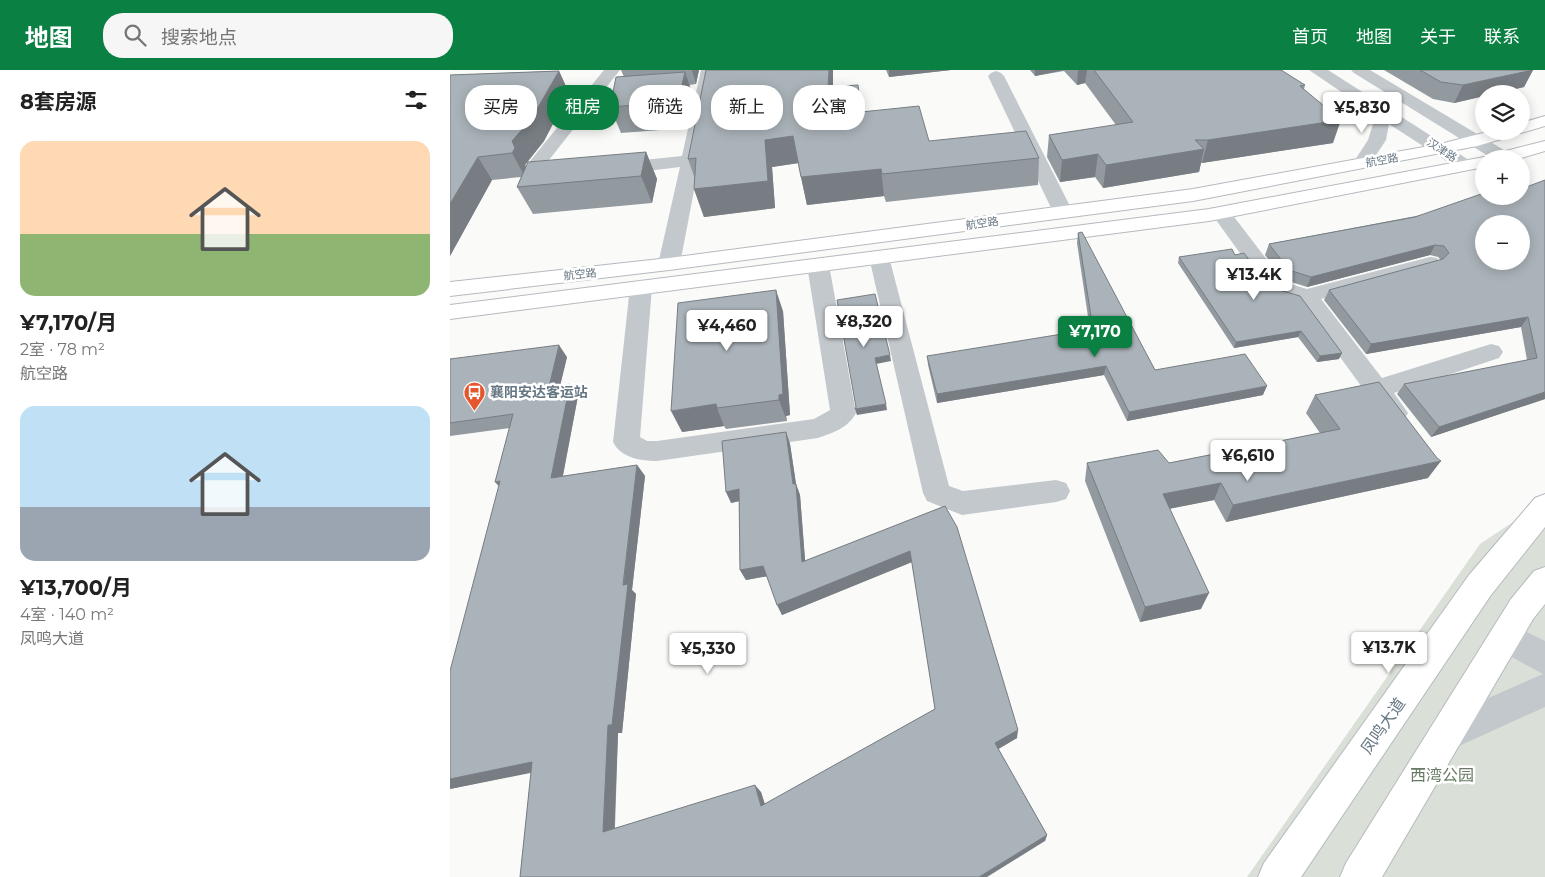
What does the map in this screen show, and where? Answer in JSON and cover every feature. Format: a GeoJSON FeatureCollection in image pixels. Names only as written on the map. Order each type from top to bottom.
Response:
{"type":"FeatureCollection","features":[{"type":"Feature","properties":{"kind":"main road"},"geometry":{"type":"LineString","coordinates":[[1530,125],[1545,121]]}},
{"type":"Feature","properties":{"kind":"main road","name":"航空路"},"geometry":{"type":"LineString","coordinates":[[450,289],[669,264],[1193,195],[1480,140]]}},
{"type":"Feature","properties":{"kind":"main road","name":"航空路"},"geometry":{"type":"LineString","coordinates":[[450,312],[1221,213],[1475,163]]}},
{"type":"Feature","properties":{"kind":"main road","name":"凤鸣大道"},"geometry":{"type":"LineString","coordinates":[[1278,877],[1480,585],[1545,506]]}},
{"type":"Feature","properties":{"kind":"main road"},"geometry":{"type":"LineString","coordinates":[[1360,877],[1522,609],[1545,582]]}},
{"type":"Feature","properties":{"kind":"street"},"geometry":{"type":"LineString","coordinates":[[600,85],[612,70]]}},
{"type":"Feature","properties":{"kind":"street"},"geometry":{"type":"LineString","coordinates":[[669,264],[709,70]]}},
{"type":"Feature","properties":{"kind":"street","name":"汉津路"},"geometry":{"type":"LineString","coordinates":[[1317,70],[1440,149],[1475,158]]}},
{"type":"Feature","properties":{"kind":"street","name":"汉津路"},"geometry":{"type":"LineString","coordinates":[[1359,70],[1477,141],[1482,150]]}},
{"type":"Feature","properties":{"kind":"street"},"geometry":{"type":"LineString","coordinates":[[996,76],[1063,212]]}},
{"type":"Feature","properties":{"kind":"street"},"geometry":{"type":"LineString","coordinates":[[701,90],[705,90]]}},
{"type":"Feature","properties":{"kind":"street"},"geometry":{"type":"LineString","coordinates":[[1410,101],[1456,118],[1475,120]]}},
{"type":"Feature","properties":{"kind":"street"},"geometry":{"type":"LineString","coordinates":[[1362,163],[1377,140],[1381,124],[1371,104]]}},
{"type":"Feature","properties":{"kind":"street"},"geometry":{"type":"LineString","coordinates":[[1530,122],[1545,121]]}},
{"type":"Feature","properties":{"kind":"street"},"geometry":{"type":"LineString","coordinates":[[564,130],[535,166],[543,174],[583,173]]}},
{"type":"Feature","properties":{"kind":"street"},"geometry":{"type":"LineString","coordinates":[[602,170],[691,160]]}},
{"type":"Feature","properties":{"kind":"street"},"geometry":{"type":"LineString","coordinates":[[1221,213],[1276,287],[1307,296],[1430,263]]}},
{"type":"Feature","properties":{"kind":"street"},"geometry":{"type":"LineString","coordinates":[[879,257],[936,493],[962,503],[1056,491]]}},
{"type":"Feature","properties":{"kind":"street"},"geometry":{"type":"LineString","coordinates":[[641,287],[626,442],[642,450],[657,451],[818,428],[834,421],[843,413],[818,265]]}},
{"type":"Feature","properties":{"kind":"street"},"geometry":{"type":"LineString","coordinates":[[1307,296],[1406,428]]}},
{"type":"Feature","properties":{"kind":"street"},"geometry":{"type":"LineString","coordinates":[[1377,389],[1491,352]]}},
{"type":"Feature","properties":{"kind":"street"},"geometry":{"type":"LineString","coordinates":[[1506,637],[1545,659]]}},
{"type":"Feature","properties":{"kind":"street"},"geometry":{"type":"LineString","coordinates":[[1448,733],[1545,690]]}},
{"type":"Feature","properties":{"kind":"green space","name":"西湾公园"},"geometry":{"type":"Polygon","coordinates":[[[1545,501],[1545,877],[1247,877],[1480,544],[1545,501]]]}},
{"type":"Feature","properties":{"kind":"building"},"geometry":{"type":"Polygon","coordinates":[[[706,70],[829,70],[828,85],[793,85],[793,130],[865,130],[865,112],[919,106],[929,141],[1026,131],[1039,158],[882,174],[881,169],[801,177],[793,136],[765,140],[768,181],[694,189],[696,158],[688,159],[694,130],[701,130],[701,95],[706,70]]]}},
{"type":"Feature","properties":{"kind":"building"},"geometry":{"type":"Polygon","coordinates":[[[1094,70],[1281,70],[1305,85],[1300,86],[1341,120],[1208,140],[1195,140],[1204,149],[1106,165],[1098,154],[1062,160],[1049,135],[1133,122],[1094,70]]]}},
{"type":"Feature","properties":{"kind":"building"},"geometry":{"type":"Polygon","coordinates":[[[1420,70],[1533,70],[1463,85],[1441,82],[1420,70]]]}},
{"type":"Feature","properties":{"kind":"building"},"geometry":{"type":"Polygon","coordinates":[[[559,71],[551,85],[547,85],[547,92],[537,109],[537,85],[465,85],[465,130],[522,130],[512,141],[515,148],[512,153],[478,157],[450,204],[450,75],[559,71]]]}},
{"type":"Feature","properties":{"kind":"building"},"geometry":{"type":"Polygon","coordinates":[[[685,72],[682,85],[629,85],[629,106],[619,106],[619,85],[614,85],[616,77],[685,72]]]}},
{"type":"Feature","properties":{"kind":"building"},"geometry":{"type":"Polygon","coordinates":[[[646,152],[641,176],[517,187],[528,162],[646,152]]]}},
{"type":"Feature","properties":{"kind":"building"},"geometry":{"type":"Polygon","coordinates":[[[1545,180],[1545,392],[1439,427],[1404,384],[1537,358],[1528,317],[1371,344],[1329,290],[1443,259],[1449,253],[1444,246],[1435,245],[1311,277],[1289,270],[1269,244],[1415,217],[1475,196],[1475,205],[1530,205],[1530,186],[1545,180]]]}},
{"type":"Feature","properties":{"kind":"building"},"geometry":{"type":"Polygon","coordinates":[[[1082,232],[1155,370],[1245,354],[1267,386],[1129,412],[1106,366],[937,394],[927,356],[1093,329],[1078,233],[1082,232]]]}},
{"type":"Feature","properties":{"kind":"building"},"geometry":{"type":"Polygon","coordinates":[[[1232,249],[1235,255],[1244,253],[1269,287],[1300,296],[1342,353],[1320,356],[1301,331],[1236,342],[1179,257],[1232,249]]]}},
{"type":"Feature","properties":{"kind":"building"},"geometry":{"type":"Polygon","coordinates":[[[776,290],[783,394],[779,395],[779,400],[717,408],[716,404],[671,411],[678,303],[776,290]]]}},
{"type":"Feature","properties":{"kind":"building"},"geometry":{"type":"Polygon","coordinates":[[[875,294],[890,355],[875,358],[886,404],[855,409],[837,300],[875,294]]]}},
{"type":"Feature","properties":{"kind":"building"},"geometry":{"type":"Polygon","coordinates":[[[559,345],[549,387],[570,384],[551,478],[637,465],[623,585],[628,584],[612,725],[608,725],[603,832],[755,785],[761,806],[935,709],[910,551],[777,605],[763,566],[740,570],[739,489],[726,492],[722,441],[786,432],[793,484],[796,484],[802,562],[945,506],[957,527],[1018,730],[995,743],[1047,835],[979,877],[520,877],[532,762],[450,779],[450,671],[500,481],[495,482],[513,414],[450,423],[450,359],[559,345]]]}},
{"type":"Feature","properties":{"kind":"building"},"geometry":{"type":"Polygon","coordinates":[[[1379,382],[1441,461],[1233,505],[1221,483],[1163,494],[1209,593],[1145,607],[1087,463],[1158,450],[1169,463],[1340,429],[1315,395],[1379,382]]]}},
{"type":"Feature","properties":{"kind":"place","name":"襄阳安达客运站"},"geometry":{"type":"Point","coordinates":[474,411]}}]}
